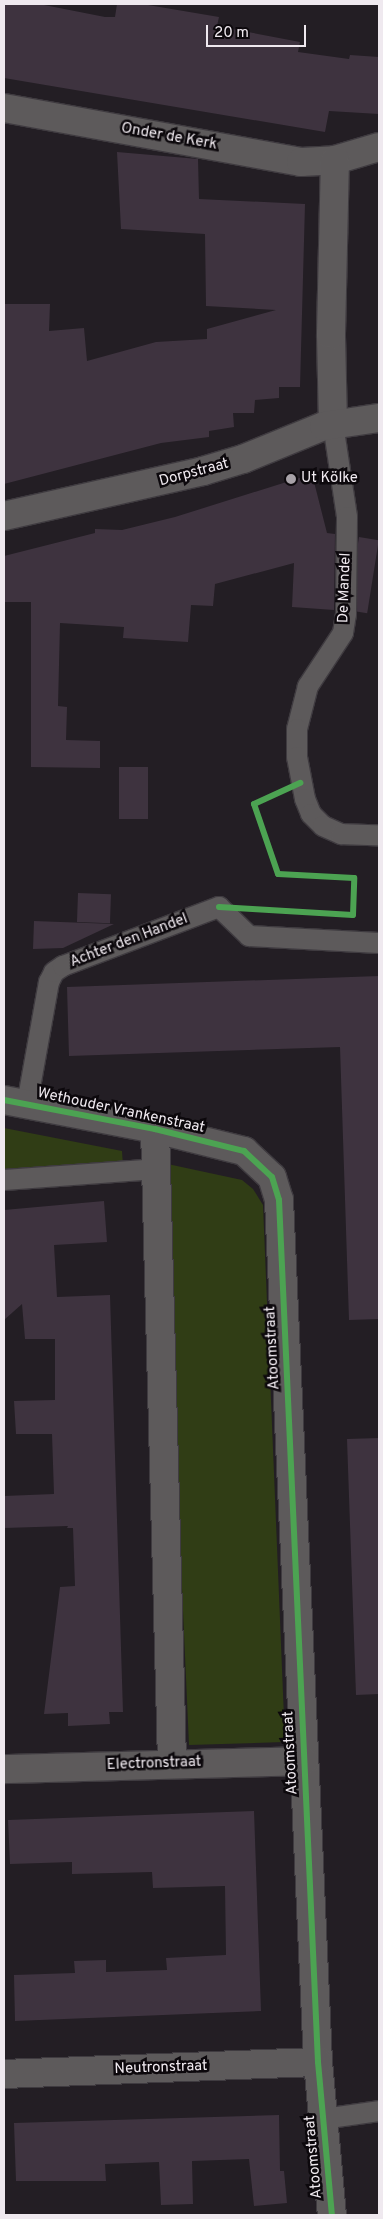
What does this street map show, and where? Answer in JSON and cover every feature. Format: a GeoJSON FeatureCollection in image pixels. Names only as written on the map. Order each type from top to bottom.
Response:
{"type":"FeatureCollection","features":[{"type":"Feature","properties":{"kind":"street","name":"Onder de Kerk"},"geometry":{"type":"LineString","coordinates":[[4,108],[301,162],[335,160],[379,147]]}},
{"type":"Feature","properties":{"kind":"street"},"geometry":{"type":"LineString","coordinates":[[333,424],[331,334],[335,160]]}},
{"type":"Feature","properties":{"kind":"street","name":"Dorpstraat"},"geometry":{"type":"LineString","coordinates":[[4,516],[203,471],[333,424],[379,418]]}},
{"type":"Feature","properties":{"kind":"street","name":"Wethouder Vrankenstraat"},"geometry":{"type":"LineString","coordinates":[[16,1102],[155,1129],[244,1151],[270,1180],[283,1288]]}},
{"type":"Feature","properties":{"kind":"street"},"geometry":{"type":"LineString","coordinates":[[155,1129],[172,1763]]}},
{"type":"Feature","properties":{"kind":"street","name":"Atoomstraat"},"geometry":{"type":"LineString","coordinates":[[283,1288],[318,2062],[332,2215]]}},
{"type":"Feature","properties":{"kind":"street","name":"Electronstraat"},"geometry":{"type":"LineString","coordinates":[[4,1769],[172,1763],[304,1761]]}},
{"type":"Feature","properties":{"kind":"street","name":"Neutronstraat"},"geometry":{"type":"LineString","coordinates":[[4,2074],[318,2062]]}},
{"type":"Feature","properties":{"kind":"lane","name":"De Mandel"},"geometry":{"type":"LineString","coordinates":[[333,424],[347,517],[346,614],[343,633],[308,686],[297,729],[297,757],[305,799],[311,814],[323,826],[341,834],[379,835]]}},
{"type":"Feature","properties":{"kind":"lane","name":"Achter den Handel"},"geometry":{"type":"LineString","coordinates":[[16,1102],[49,982],[54,972],[219,907],[249,936],[379,943]]}},
{"type":"Feature","properties":{"kind":"lane"},"geometry":{"type":"LineString","coordinates":[[4,1180],[156,1169]]}},
{"type":"Feature","properties":{"kind":"lane"},"geometry":{"type":"LineString","coordinates":[[323,2118],[379,2111]]}},
{"type":"Feature","properties":{"kind":"green space"},"geometry":{"type":"Polygon","coordinates":[[[4,1128],[122,1151],[123,1166],[4,1174],[4,1128]]]}},
{"type":"Feature","properties":{"kind":"green space"},"geometry":{"type":"Polygon","coordinates":[[[163,1163],[242,1180],[253,1189],[263,1205],[285,1742],[189,1745],[163,1163]]]}},
{"type":"Feature","properties":{"kind":"building"},"geometry":{"type":"Polygon","coordinates":[[[4,4],[39,4],[105,17],[115,17],[117,4],[142,4],[219,17],[217,26],[300,42],[298,52],[349,59],[350,55],[379,57],[379,114],[329,111],[325,132],[4,78],[4,4]]]}},
{"type":"Feature","properties":{"kind":"building"},"geometry":{"type":"Polygon","coordinates":[[[117,152],[198,159],[199,199],[305,204],[300,387],[279,387],[279,398],[255,400],[254,413],[233,413],[234,427],[209,431],[209,437],[161,443],[4,484],[4,304],[50,304],[49,331],[84,328],[87,361],[156,342],[207,339],[207,329],[276,310],[206,306],[205,234],[121,229],[117,152]]]}},
{"type":"Feature","properties":{"kind":"building"},"geometry":{"type":"Polygon","coordinates":[[[312,474],[327,533],[335,534],[334,610],[292,607],[294,563],[215,584],[213,606],[191,605],[188,642],[123,638],[124,627],[60,623],[58,706],[67,707],[66,740],[100,741],[100,768],[31,767],[31,602],[4,602],[4,556],[95,533],[95,529],[122,530],[175,517],[312,474]]]}},
{"type":"Feature","properties":{"kind":"building"},"geometry":{"type":"Polygon","coordinates":[[[359,537],[379,540],[367,613],[347,610],[359,537]]]}},
{"type":"Feature","properties":{"kind":"building"},"geometry":{"type":"Polygon","coordinates":[[[119,767],[148,767],[148,819],[119,819],[119,767]]]}},
{"type":"Feature","properties":{"kind":"building"},"geometry":{"type":"Polygon","coordinates":[[[78,893],[111,894],[110,923],[77,922],[78,893]]]}},
{"type":"Feature","properties":{"kind":"building"},"geometry":{"type":"Polygon","coordinates":[[[34,921],[114,924],[63,948],[33,949],[34,921]]]}},
{"type":"Feature","properties":{"kind":"building"},"geometry":{"type":"Polygon","coordinates":[[[379,976],[379,1319],[349,1320],[340,1047],[69,1056],[67,987],[379,976]]]}},
{"type":"Feature","properties":{"kind":"building"},"geometry":{"type":"Polygon","coordinates":[[[104,1201],[107,1242],[54,1245],[57,1297],[110,1295],[123,1712],[109,1712],[110,1724],[68,1726],[68,1713],[44,1714],[60,1587],[75,1586],[73,1528],[67,1528],[68,1526],[4,1528],[4,1496],[54,1494],[52,1434],[16,1434],[14,1401],[55,1400],[55,1339],[25,1339],[22,1304],[4,1320],[4,1210],[104,1201]]]}},
{"type":"Feature","properties":{"kind":"building"},"geometry":{"type":"Polygon","coordinates":[[[379,1438],[379,1694],[356,1695],[347,1439],[379,1438]]]}},
{"type":"Feature","properties":{"kind":"building"},"geometry":{"type":"Polygon","coordinates":[[[254,1811],[261,2011],[15,2021],[14,1975],[75,1973],[74,1961],[106,1960],[106,1972],[167,1970],[166,1958],[226,1955],[225,1886],[153,1888],[152,1872],[72,1874],[72,1862],[10,1864],[8,1820],[254,1811]]]}},
{"type":"Feature","properties":{"kind":"building"},"geometry":{"type":"Polygon","coordinates":[[[279,2115],[280,2171],[284,2171],[287,2203],[254,2206],[249,2159],[192,2161],[193,2204],[161,2205],[159,2162],[105,2164],[106,2181],[16,2181],[14,2123],[279,2115]]]}},
{"type":"Feature","properties":{"kind":"cycle path"},"geometry":{"type":"LineString","coordinates":[[219,907],[353,915],[354,878],[278,874],[254,804],[300,783]]}},
{"type":"Feature","properties":{"kind":"cycle path"},"geometry":{"type":"LineString","coordinates":[[4,1100],[155,1129],[244,1151],[272,1177],[279,1200],[318,2062],[332,2215]]}},
{"type":"Feature","properties":{"kind":"place","name":"Ut Kölke"},"geometry":{"type":"Point","coordinates":[291,479]}}]}
